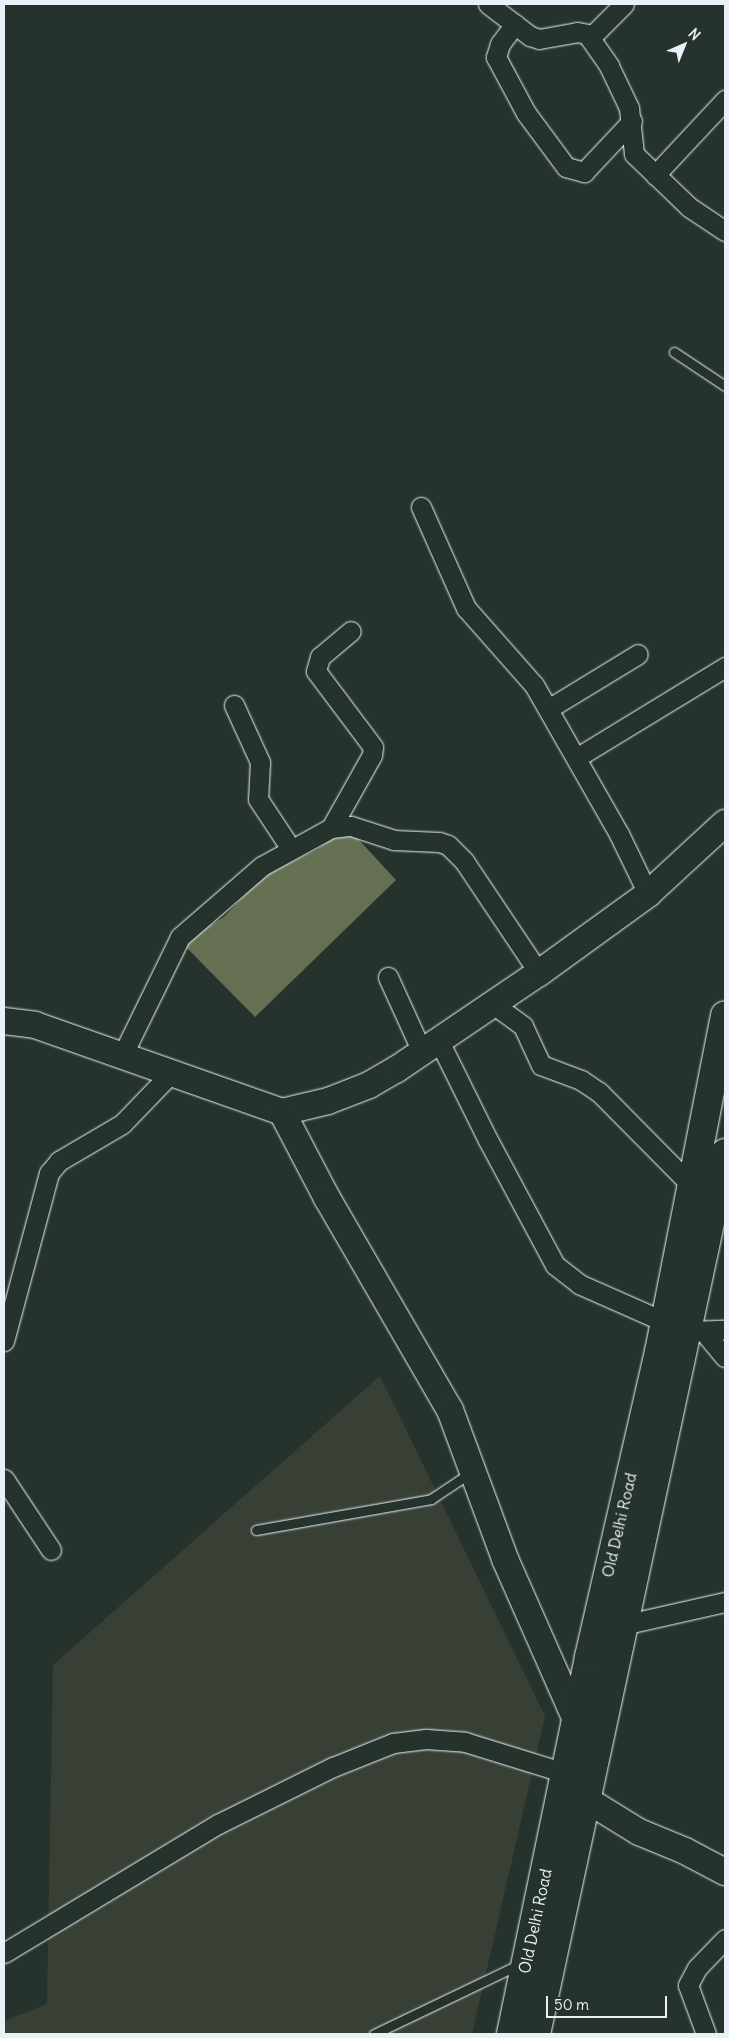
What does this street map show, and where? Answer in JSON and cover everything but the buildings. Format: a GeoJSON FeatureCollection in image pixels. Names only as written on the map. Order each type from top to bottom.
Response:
{"type":"FeatureCollection","features":[{"type":"Feature","properties":{"kind":"main road"},"geometry":{"type":"LineString","coordinates":[[4,1021],[35,1025],[282,1112],[328,1101],[369,1085],[431,1047],[539,973],[648,894],[725,823]]}},
{"type":"Feature","properties":{"kind":"main road","name":"Old Delhi Road"},"geometry":{"type":"LineString","coordinates":[[511,2034],[577,1722],[686,1328],[692,1185],[725,1015]]}},
{"type":"Feature","properties":{"kind":"main road"},"geometry":{"type":"LineString","coordinates":[[282,1112],[327,1198],[450,1410],[505,1559],[577,1722],[602,1732]]}},
{"type":"Feature","properties":{"kind":"main road","name":"Old Delhi Road"},"geometry":{"type":"LineString","coordinates":[[536,2034],[588,1800],[623,1624],[725,1153]]}},
{"type":"Feature","properties":{"kind":"main road"},"geometry":{"type":"LineString","coordinates":[[565,1773],[588,1800],[639,1832],[685,1850],[725,1872]]}},
{"type":"Feature","properties":{"kind":"street"},"geometry":{"type":"LineString","coordinates":[[488,4],[514,24],[539,39],[577,32],[590,38],[610,66],[632,121],[632,147],[655,175],[689,207],[725,231]]}},
{"type":"Feature","properties":{"kind":"street"},"geometry":{"type":"LineString","coordinates":[[590,38],[624,4]]}},
{"type":"Feature","properties":{"kind":"street"},"geometry":{"type":"LineString","coordinates":[[514,24],[500,44],[496,57],[526,113],[566,168],[578,173],[590,168],[632,121]]}},
{"type":"Feature","properties":{"kind":"street"},"geometry":{"type":"LineString","coordinates":[[655,175],[725,100]]}},
{"type":"Feature","properties":{"kind":"street"},"geometry":{"type":"LineString","coordinates":[[421,506],[466,608],[525,672],[576,758],[648,894]]}},
{"type":"Feature","properties":{"kind":"street"},"geometry":{"type":"LineString","coordinates":[[331,828],[372,755],[373,746],[316,671],[320,657],[351,631]]}},
{"type":"Feature","properties":{"kind":"street"},"geometry":{"type":"LineString","coordinates":[[548,709],[638,654]]}},
{"type":"Feature","properties":{"kind":"street"},"geometry":{"type":"LineString","coordinates":[[576,758],[725,667]]}},
{"type":"Feature","properties":{"kind":"street"},"geometry":{"type":"LineString","coordinates":[[234,705],[260,762],[258,799],[291,849]]}},
{"type":"Feature","properties":{"kind":"street"},"geometry":{"type":"LineString","coordinates":[[122,1056],[180,938],[245,879],[291,849],[331,828],[351,826],[394,840],[439,842],[448,845],[464,861],[539,973]]}},
{"type":"Feature","properties":{"kind":"street"},"geometry":{"type":"LineString","coordinates":[[388,978],[488,1140],[555,1265],[579,1284],[686,1328],[725,1356]]}},
{"type":"Feature","properties":{"kind":"street"},"geometry":{"type":"LineString","coordinates":[[493,1004],[523,1026],[541,1065],[581,1080],[599,1092],[692,1185]]}},
{"type":"Feature","properties":{"kind":"street"},"geometry":{"type":"LineString","coordinates":[[4,1341],[48,1173],[59,1161],[122,1124],[172,1073]]}},
{"type":"Feature","properties":{"kind":"street"},"geometry":{"type":"LineString","coordinates":[[686,1328],[725,1330]]}},
{"type":"Feature","properties":{"kind":"street"},"geometry":{"type":"LineString","coordinates":[[4,1479],[51,1550]]}},
{"type":"Feature","properties":{"kind":"street"},"geometry":{"type":"LineString","coordinates":[[623,1624],[725,1602]]}},
{"type":"Feature","properties":{"kind":"street"},"geometry":{"type":"LineString","coordinates":[[4,1953],[218,1824],[333,1767],[394,1743],[426,1739],[465,1742],[565,1773]]}},
{"type":"Feature","properties":{"kind":"street"},"geometry":{"type":"LineString","coordinates":[[706,2034],[688,1985],[697,1968],[725,1939]]}},
{"type":"Feature","properties":{"kind":"lane"},"geometry":{"type":"LineString","coordinates":[[674,352],[725,386]]}},
{"type":"Feature","properties":{"kind":"lane"},"geometry":{"type":"LineString","coordinates":[[256,1530],[431,1499],[472,1471]]}},
{"type":"Feature","properties":{"kind":"lane"},"geometry":{"type":"LineString","coordinates":[[374,2034],[527,1960]]}},
{"type":"Feature","properties":{"kind":"shaded area"},"geometry":{"type":"Polygon","coordinates":[[[380,1376],[545,1716],[472,2034],[4,2034],[4,2021],[47,2004],[53,1665],[380,1376]]]}},
{"type":"Feature","properties":{"kind":"green space"},"geometry":{"type":"Polygon","coordinates":[[[348,828],[396,880],[255,1017],[182,943],[224,917],[264,875],[316,850],[348,828]]]}}]}
